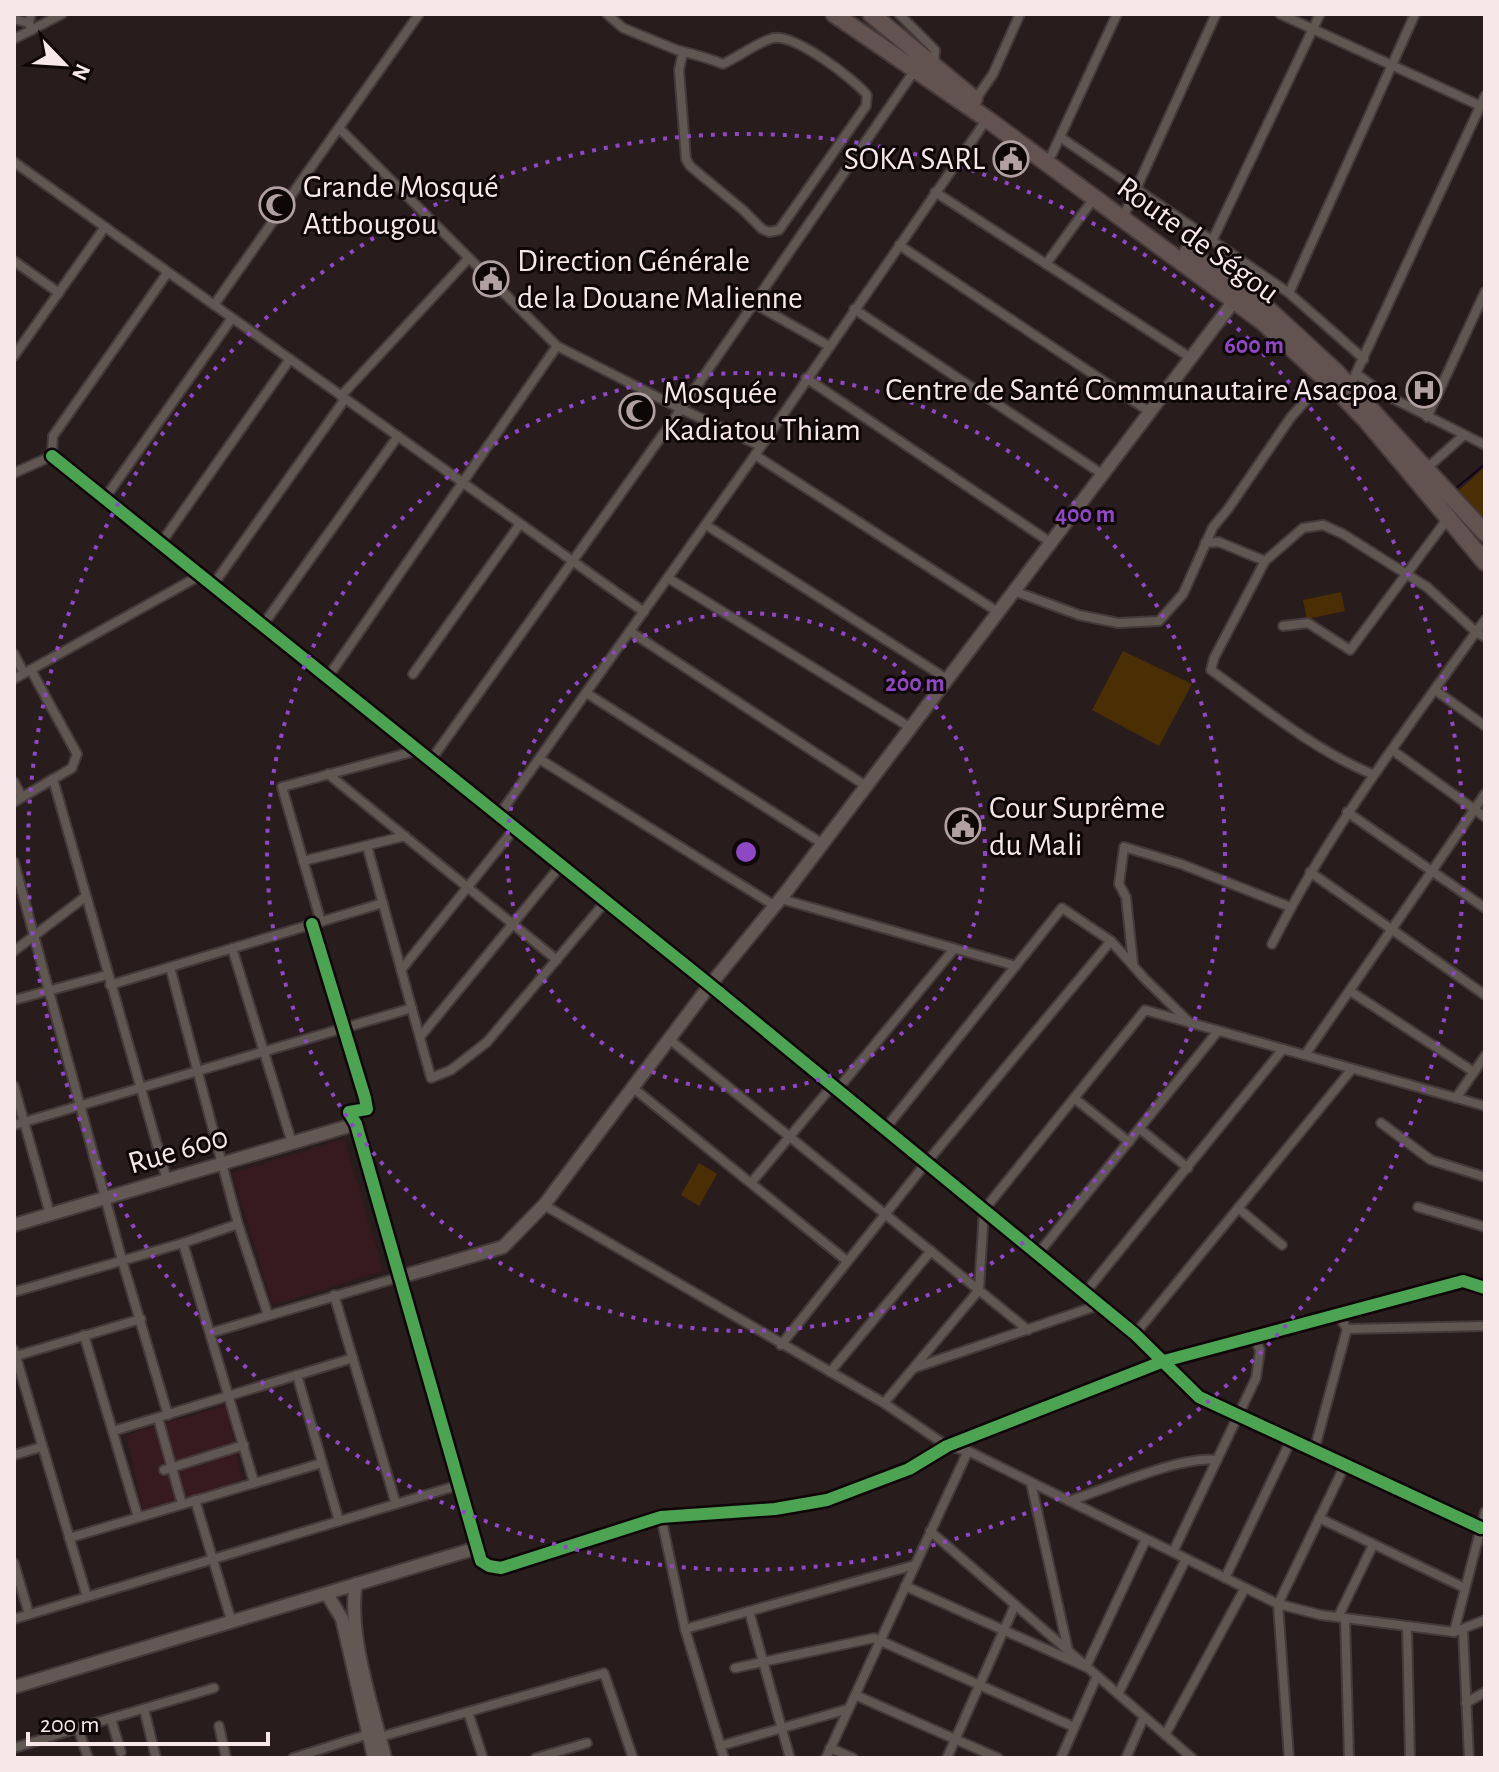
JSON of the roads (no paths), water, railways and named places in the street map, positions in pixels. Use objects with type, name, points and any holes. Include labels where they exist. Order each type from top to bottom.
[{"type":"highway","name":"Route de Ségou","points":[[834,14],[987,119],[1094,198],[1239,294],[1270,311],[1353,380],[1485,533]]},
{"type":"highway","name":"Route de Ségou","points":[[874,14],[975,100],[1239,294],[1329,382],[1485,562]]},
{"type":"street","points":[[14,19],[31,22],[62,14]]},
{"type":"street","points":[[214,305],[419,14]]},
{"type":"street","points":[[607,14],[623,28],[723,64],[773,38],[786,39],[800,45],[859,86],[867,95],[866,106],[779,230],[769,232],[762,229],[690,166],[686,159],[679,70],[683,52]]},
{"type":"street","points":[[899,14],[935,50],[934,66]]},
{"type":"street","points":[[975,100],[993,74],[1020,14]]},
{"type":"street","points":[[1052,154],[1117,14]]},
{"type":"street","points":[[1126,211],[1216,14]]},
{"type":"street","points":[[1280,14],[1483,107]]},
{"type":"street","points":[[1212,241],[1320,14]]},
{"type":"street","points":[[1289,293],[1415,14]]},
{"type":"street","points":[[14,39],[31,22]]},
{"type":"street","points":[[431,760],[681,409],[915,70]]},
{"type":"street","points":[[1485,96],[1483,107],[1353,380],[1485,445]]},
{"type":"street","points":[[499,815],[588,694],[987,119]]},
{"type":"street","points":[[339,128],[557,346],[761,446]]},
{"type":"street","points":[[1060,137],[1289,293],[1364,359]]},
{"type":"street","points":[[14,162],[644,612]]},
{"type":"street","points":[[935,192],[1191,358]]},
{"type":"street","points":[[1046,264],[1094,198]]},
{"type":"street","points":[[14,356],[105,227]]},
{"type":"street","points":[[899,245],[1150,412]]},
{"type":"street","points":[[213,585],[343,397],[469,258]]},
{"type":"street","points":[[14,261],[59,293]]},
{"type":"street","points":[[52,456],[53,436],[168,272]]},
{"type":"street","points":[[1427,417],[1485,292]]},
{"type":"street","points":[[210,1333],[503,1247],[544,1205],[710,985],[778,903],[1239,294]]},
{"type":"street","points":[[753,303],[829,346]]},
{"type":"street","points":[[854,309],[1102,474]]},
{"type":"street","points":[[105,498],[232,318]]},
{"type":"street","points":[[328,677],[557,346]]},
{"type":"street","points":[[161,543],[290,359]]},
{"type":"street","points":[[806,378],[1050,542]]},
{"type":"street","points":[[1014,591],[1079,615],[1118,623],[1159,621],[1183,594],[1213,527],[1291,417],[1310,396],[1329,382]]},
{"type":"street","points":[[1427,468],[1464,435]]},
{"type":"street","points":[[263,625],[398,436]]},
{"type":"street","points":[[755,455],[998,612]]},
{"type":"street","points":[[14,473],[52,456]]},
{"type":"street","points":[[52,456],[710,985],[1135,1334],[1199,1397],[1481,1528]]},
{"type":"street","points":[[1283,626],[1308,623],[1350,650],[1449,517]]},
{"type":"street","points":[[413,674],[520,524]]},
{"type":"street","points":[[706,525],[947,679]]},
{"type":"street","points":[[1372,774],[1297,732],[1211,670],[1214,658],[1265,561],[1303,528],[1323,525],[1343,534],[1427,587],[1481,635]]},
{"type":"street","points":[[1205,543],[1219,542],[1265,561]]},
{"type":"street","points":[[14,679],[201,575]]},
{"type":"street","points":[[668,578],[911,728]]},
{"type":"street","points":[[1272,944],[1290,907],[1347,812],[1435,690],[1481,635],[1485,620]]},
{"type":"street","points":[[631,632],[866,786]]},
{"type":"street","points":[[14,654],[28,671],[77,754],[72,768],[18,799],[14,782]]},
{"type":"street","points":[[1435,690],[1485,726]]},
{"type":"street","points":[[588,694],[823,844]]},
{"type":"street","points":[[419,750],[282,787],[367,1109],[349,1112],[356,1124],[481,1561],[489,1566],[501,1568],[661,1517],[775,1509],[827,1500],[909,1469],[947,1446],[1164,1361],[1463,1281],[1485,1288]]},
{"type":"street","points":[[1392,750],[1485,817]]},
{"type":"street","points":[[541,760],[778,903],[1016,966]]},
{"type":"street","points":[[328,774],[557,960]]},
{"type":"street","points":[[53,779],[167,1180]]},
{"type":"street","points":[[1305,1055],[1485,794]]},
{"type":"street","points":[[1347,812],[1485,908]]},
{"type":"street","points":[[401,970],[515,828]]},
{"type":"street","points":[[303,861],[405,836]]},
{"type":"street","points":[[367,846],[431,1078],[451,1070],[487,1042],[606,901]]},
{"type":"street","points":[[1133,964],[1126,897],[1119,884],[1124,847],[1181,864],[1290,907]]},
{"type":"street","points":[[14,862],[122,1260],[168,1415]]},
{"type":"street","points":[[420,1037],[561,865]]},
{"type":"street","points":[[1310,872],[1485,995]]},
{"type":"street","points":[[14,951],[85,897]]},
{"type":"street","points":[[14,1000],[170,967],[383,903]]},
{"type":"street","points":[[885,1129],[1062,908],[1111,941],[1191,1023]]},
{"type":"street","points":[[781,1345],[926,1163],[1111,941]]},
{"type":"street","points":[[232,948],[292,1143]]},
{"type":"street","points":[[751,1183],[954,949]]},
{"type":"street","points":[[170,967],[238,1224],[268,1315]]},
{"type":"street","points":[[1350,991],[1474,1072]]},
{"type":"street","points":[[14,1125],[412,1008]]},
{"type":"street","points":[[884,1403],[979,1290],[984,1210],[1145,1010],[1485,1106]]},
{"type":"street","points":[[1037,1255],[1218,1031]]},
{"type":"street","points":[[669,1039],[1028,1330]]},
{"type":"street","points":[[1084,1294],[1283,1049]]},
{"type":"street","points":[[1456,1098],[1485,1056]]},
{"type":"street","points":[[1135,1334],[1352,1069]]},
{"type":"street","points":[[14,1086],[50,1214]]},
{"type":"street","points":[[632,1087],[847,1261]]},
{"type":"street","points":[[1074,1098],[1129,1142]]},
{"type":"street","points":[[1381,1123],[1431,1160],[1485,1177]]},
{"type":"street","name":"Rue 600","points":[[14,1225],[356,1124]]},
{"type":"street","points":[[1140,1129],[1188,1168]]},
{"type":"street","points":[[544,1205],[884,1403],[947,1446],[968,1451],[1278,1604],[1341,1618],[1458,1631],[1485,1620]]},
{"type":"street","points":[[1418,1207],[1485,1227]]},
{"type":"street","points":[[1238,1208],[1282,1245]]},
{"type":"street","points":[[14,1292],[238,1224]]},
{"type":"street","points":[[183,1243],[254,1482]]},
{"type":"street","points":[[830,1372],[931,1251]]},
{"type":"street","points":[[334,1295],[396,1504]]},
{"type":"street","points":[[911,1369],[1099,1305]]},
{"type":"street","points":[[1314,1451],[1347,1329],[1338,1314]]},
{"type":"street","points":[[87,1597],[15,1353],[141,1319]]},
{"type":"street","points":[[1347,1329],[1485,1326]]},
{"type":"street","points":[[84,1335],[138,1517]]},
{"type":"street","points":[[1173,1552],[1259,1367],[1260,1350],[1254,1337]]},
{"type":"street","points":[[113,1431],[353,1358]]},
{"type":"street","points":[[297,1375],[339,1521]]},
{"type":"street","points":[[158,1418],[168,1469],[182,1504]]},
{"type":"street","points":[[1225,1578],[1291,1440]]},
{"type":"street","points":[[168,1469],[244,1445]]},
{"type":"street","points":[[14,1455],[41,1447]]},
{"type":"street","points":[[826,1758],[968,1451]]},
{"type":"street","points":[[1069,1501],[1171,1467],[1205,1458],[1217,1460]]},
{"type":"street","points":[[69,1538],[322,1463]]},
{"type":"street","points":[[1289,1758],[1278,1604],[1345,1465]]},
{"type":"street","points":[[1031,1483],[1068,1651]]},
{"type":"street","points":[[14,1619],[459,1485]]},
{"type":"street","points":[[195,1500],[232,1623]]},
{"type":"street","points":[[1469,1758],[1458,1631],[1465,1588],[1485,1512]]},
{"type":"street","points":[[661,1517],[685,1629],[724,1758]]},
{"type":"street","points":[[1319,1518],[1465,1588]]},
{"type":"street","points":[[930,1531],[1192,1758]]},
{"type":"street","points":[[1086,1667],[1146,1539]]},
{"type":"street","points":[[1349,1758],[1341,1618],[1373,1545]]},
{"type":"street","points":[[14,1687],[477,1548]]},
{"type":"street","points":[[1118,1694],[1186,1559]]},
{"type":"street","points":[[14,1563],[29,1614]]},
{"type":"street","points":[[685,1629],[915,1565]]},
{"type":"street","points":[[356,1584],[352,1606],[362,1666],[385,1758]]},
{"type":"street","points":[[905,1586],[1086,1667]]},
{"type":"street","points":[[1165,1735],[1245,1588]]},
{"type":"street","points":[[327,1594],[342,1619],[374,1758]]},
{"type":"street","points":[[947,1758],[1015,1605]]},
{"type":"street","points":[[749,1611],[790,1758]]},
{"type":"street","points":[[1407,1626],[1410,1758]]},
{"type":"street","points":[[735,1668],[874,1638],[1074,1727]]},
{"type":"street","points":[[387,1735],[604,1673],[633,1758]]},
{"type":"street","points":[[1061,1758],[1097,1676]]},
{"type":"street","points":[[14,1748],[214,1688]]},
{"type":"street","points":[[1466,1703],[1485,1692]]},
{"type":"street","points":[[855,1695],[998,1758]]},
{"type":"street","points":[[144,1709],[156,1758]]},
{"type":"street","points":[[720,1746],[848,1709]]},
{"type":"street","points":[[468,1712],[483,1758]]},
{"type":"street","points":[[1126,1758],[1144,1717]]},
{"type":"street","points":[[111,1719],[121,1752]]},
{"type":"street","points":[[219,1726],[226,1758]]},
{"type":"street","points":[[78,1728],[88,1758]]},
{"type":"street","points":[[293,1758],[369,1734]]},
{"type":"street","points":[[536,1758],[587,1743]]},
{"type":"street","points":[[830,1748],[853,1758]]},
{"type":"waterway","points":[[1455,489],[1485,464]]},
{"type":"place","name":"SOKA SARL","points":[[1011,159]]},
{"type":"place","name":"Grande Mosqué Attbougou","points":[[277,205]]},
{"type":"place","name":"Direction Générale de la Douane Malienne","points":[[491,279]]},
{"type":"place","name":"Centre de Santé Communautaire Asacpoa","points":[[1424,390]]},
{"type":"place","name":"Mosquée Kadiatou Thiam","points":[[637,411]]},
{"type":"place","name":"Cour Suprême du Mali","points":[[963,826]]}]
